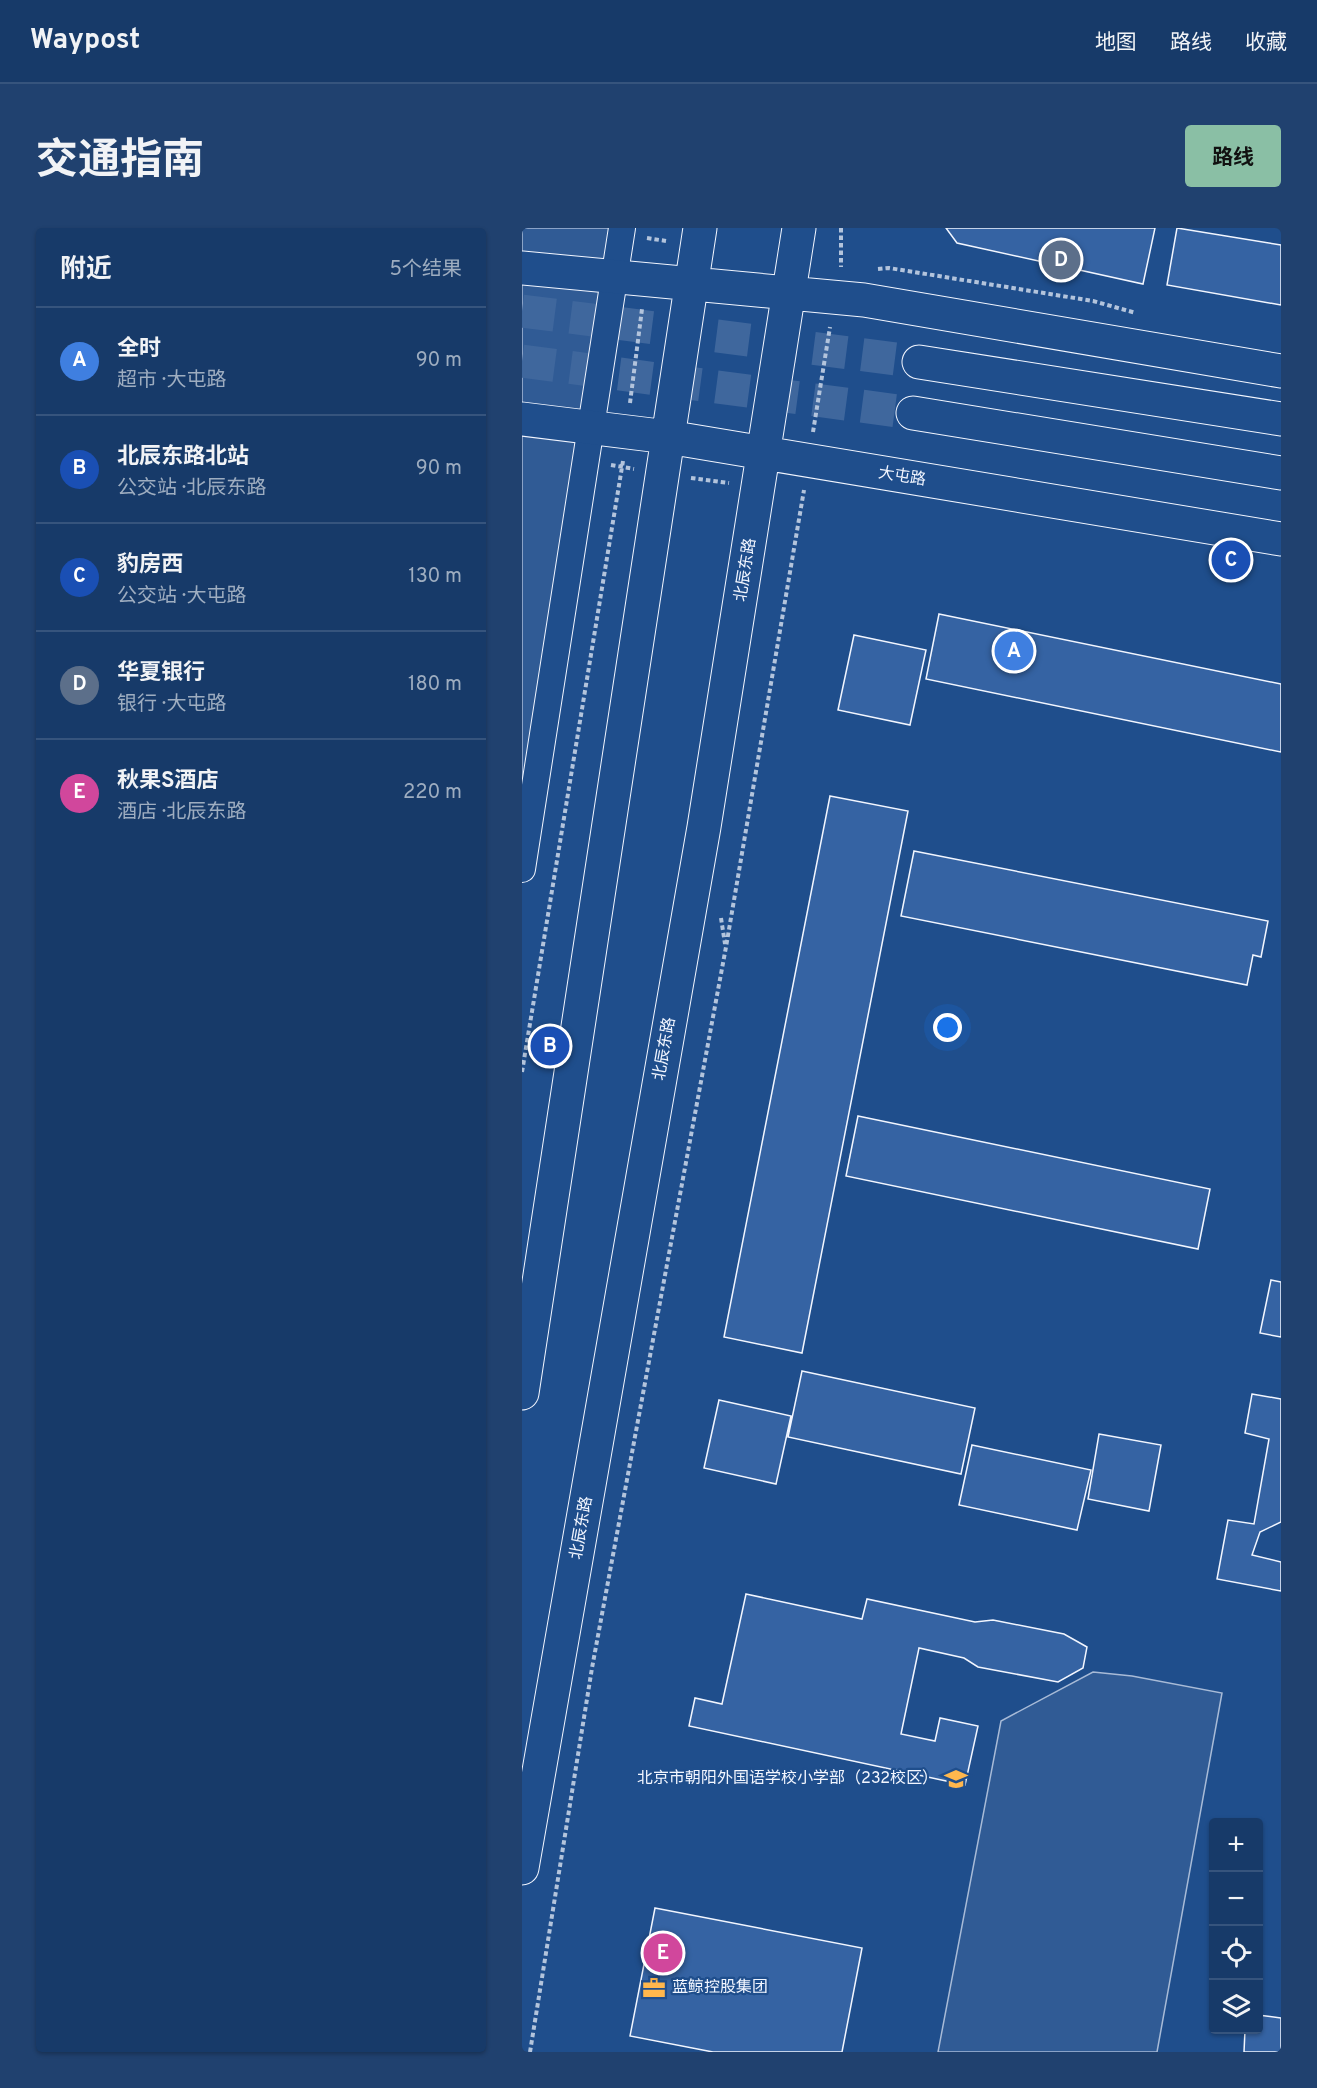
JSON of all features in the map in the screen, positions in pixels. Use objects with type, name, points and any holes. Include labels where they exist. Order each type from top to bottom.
[{"type":"main road","points":[[522,1393],[700,228]]},
{"type":"main road","name":"北辰东路","points":[[522,1868],[702,839],[765,455],[799,228]]},
{"type":"main road","points":[[522,268],[834,297],[1100,338],[1281,371]]},
{"type":"main road","points":[[920,362],[1281,419]]},
{"type":"main road","points":[[913,413],[1281,473]]},
{"type":"main road","name":"大屯路","points":[[522,419],[668,437],[765,455],[1281,539]]},
{"type":"street","points":[[522,869],[591,429],[629,279],[622,228]]},
{"type":"path","points":[[522,1072],[618,500],[626,433],[629,279],[652,228]]},
{"type":"path","points":[[530,2052],[592,1668],[726,947],[834,297],[841,273],[841,228]]},
{"type":"shaded area","points":[[522,228],[611,228],[522,801]]},
{"type":"shaded area","points":[[1093,1672],[1132,1676],[1222,1693],[1157,2052],[938,2052],[1001,1721]]},
{"type":"building","points":[[946,228],[1155,228],[1143,284],[957,243]]},
{"type":"building","points":[[1177,228],[1281,245],[1281,305],[1167,285]]},
{"type":"building","points":[[939,614],[1281,684],[1281,752],[926,679]]},
{"type":"building","points":[[854,635],[926,650],[910,725],[838,710]]},
{"type":"building","points":[[830,796],[908,811],[802,1353],[724,1337]]},
{"type":"building","points":[[914,851],[1268,921],[1261,957],[1253,955],[1247,985],[901,916]]},
{"type":"building","points":[[858,1116],[1210,1189],[1198,1249],[846,1176]]},
{"type":"building","points":[[1271,1280],[1281,1282],[1281,1337],[1260,1333]]},
{"type":"building","points":[[802,1371],[975,1408],[961,1474],[788,1437]]},
{"type":"building","points":[[1252,1394],[1281,1399],[1281,1522],[1260,1532],[1252,1555],[1281,1562],[1281,1591],[1217,1579],[1228,1520],[1254,1524],[1269,1439],[1245,1433]]},
{"type":"building","points":[[719,1400],[791,1416],[776,1484],[704,1468]]},
{"type":"building","points":[[1099,1434],[1161,1445],[1149,1511],[1088,1499]]},
{"type":"building","points":[[972,1445],[1091,1470],[1077,1530],[959,1505]]},
{"type":"building","points":[[746,1594],[862,1619],[867,1599],[975,1622],[993,1620],[1064,1634],[1087,1647],[1083,1668],[1058,1682],[978,1667],[964,1658],[919,1648],[901,1734],[935,1741],[940,1718],[978,1726],[965,1785],[689,1726],[695,1698],[722,1704]]},
{"type":"building","points":[[655,1908],[862,1948],[842,2052],[713,2052],[630,2036]]},
{"type":"building","points":[[1263,2016],[1281,2018],[1281,2052],[1244,2052],[1245,2034],[1263,2034]]},
{"type":"tunnel","points":[[522,311],[919,362]]},
{"type":"tunnel","points":[[522,361],[913,413]]},
{"type":"place","name":"华夏银行","points":[[1061,260]]},
{"type":"place","name":"豹房西","points":[[1231,560]]},
{"type":"place","name":"全时","points":[[1014,651]]},
{"type":"place","name":"北辰东路北站","points":[[550,1046]]},
{"type":"place","name":"北京市朝阳外国语学校小学部（232校区）","points":[[956,1779]]},
{"type":"place","name":"秋果S酒店","points":[[663,1953]]},
{"type":"place","name":"蓝鲸控股集团","points":[[654,1988]]}]
